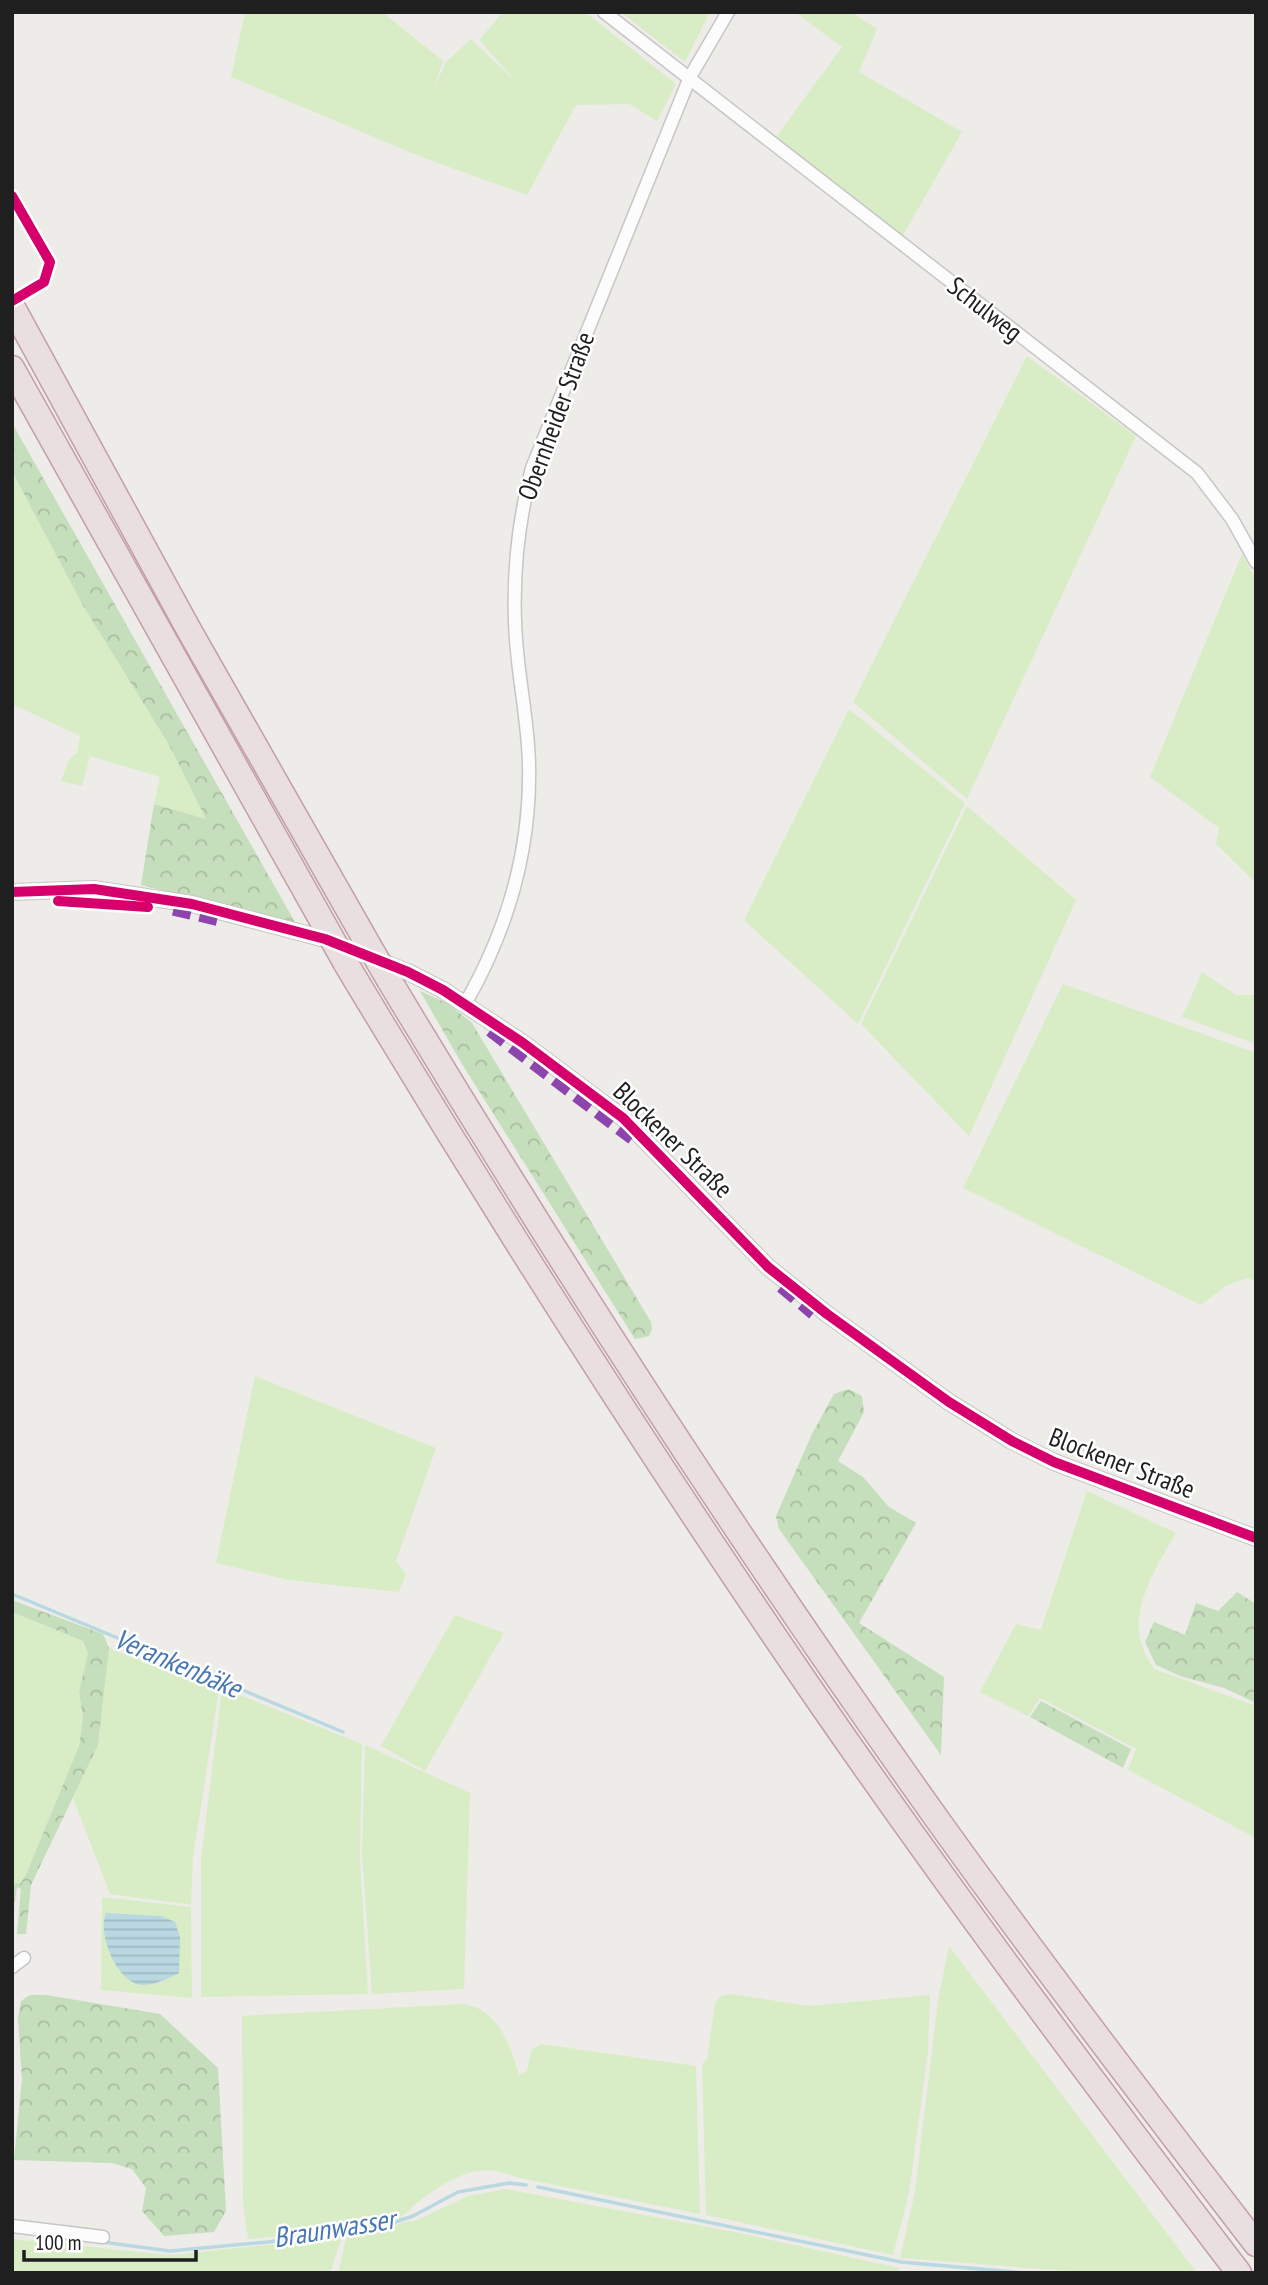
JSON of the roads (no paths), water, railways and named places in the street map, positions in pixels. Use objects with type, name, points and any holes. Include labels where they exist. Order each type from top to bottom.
[{"type":"highway","points":[[12,306],[195,641],[369,946],[506,1173],[636,1376],[936,1817],[1077,2011],[1256,2244]]},
{"type":"highway","points":[[12,368],[345,962],[438,1117],[619,1404],[815,1696],[911,1832],[1240,2273]]},
{"type":"street","name":"Schulweg","points":[[604,12],[1197,473],[1233,519],[1256,562]]},
{"type":"street","name":"Obernheider Straße","points":[[466,1004],[490,956],[509,905],[525,839],[528,743],[514,622],[514,569],[526,494],[554,410],[690,77],[728,12]]},
{"type":"street","name":"Blockener Straße","points":[[12,892],[118,890],[215,909],[325,940],[408,972],[466,1004],[623,1118],[768,1267],[796,1291],[972,1418],[1054,1462],[1256,1538]]},
{"type":"street","points":[[12,1967],[24,1958]]},
{"type":"street","points":[[12,2226],[103,2237]]},
{"type":"water","points":[[106,1913],[161,1916],[175,1922],[180,1937],[179,1973],[157,1983],[142,1985],[125,1976],[117,1967],[107,1944],[104,1933]]},
{"type":"waterway","name":"Verankenbäke","points":[[12,1594],[343,1732]]},
{"type":"waterway","name":"Braunwasser","points":[[102,2242],[170,2251],[268,2242],[392,2223],[413,2216],[458,2192],[509,2183],[526,2185]]},
{"type":"waterway","name":"Braunwasser","points":[[538,2187],[901,2262],[1025,2273]]}]
